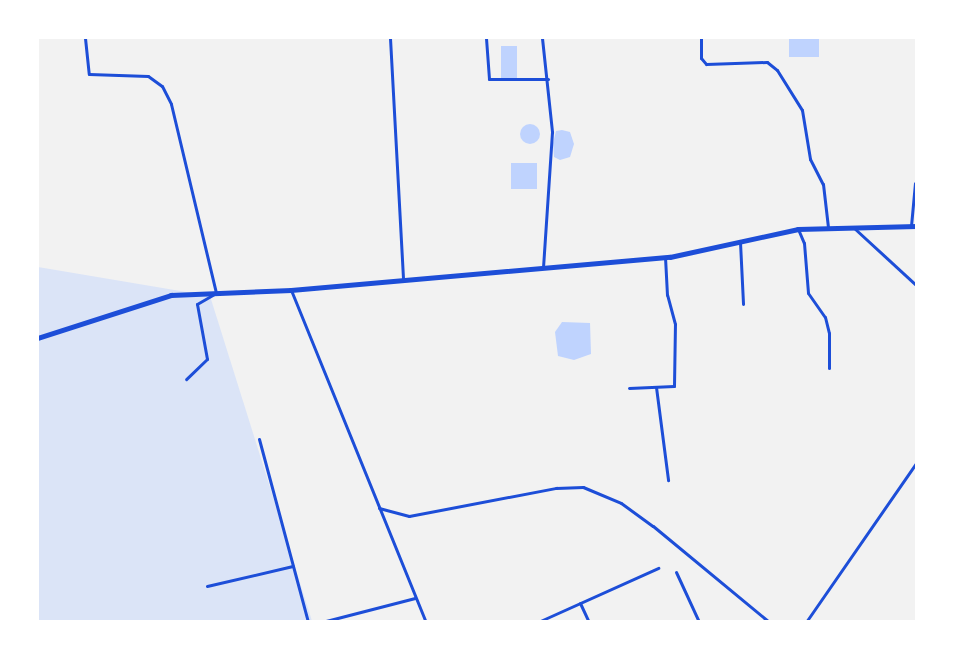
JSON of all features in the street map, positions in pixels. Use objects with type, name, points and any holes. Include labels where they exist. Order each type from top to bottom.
[{"type":"main road","points":[[38,338],[165,297],[291,290],[665,257],[798,229],[914,226]]},
{"type":"street","points":[[85,38],[89,74],[148,76],[162,86],[171,104],[216,293],[197,304],[207,359],[186,379]]},
{"type":"street","points":[[390,38],[403,279]]},
{"type":"street","points":[[486,38],[489,79],[548,79]]},
{"type":"street","points":[[542,38],[552,132],[543,267]]},
{"type":"street","points":[[701,38],[701,58],[706,64],[766,62],[777,70],[802,110],[810,159],[823,184],[828,227]]},
{"type":"street","points":[[914,226],[915,183]]},
{"type":"street","points":[[853,227],[916,285]]},
{"type":"street","points":[[798,229],[804,243],[808,293],[825,317],[829,333],[829,368]]},
{"type":"street","points":[[740,242],[743,304]]},
{"type":"street","points":[[629,388],[674,386],[675,324],[667,295],[665,257]]},
{"type":"street","points":[[291,290],[426,621]]},
{"type":"street","points":[[656,387],[668,480]]},
{"type":"street","points":[[259,439],[308,621]]},
{"type":"street","points":[[806,621],[916,463]]},
{"type":"street","points":[[379,508],[409,516],[556,488],[584,487],[621,503],[653,526],[769,621]]},
{"type":"street","points":[[207,586],[293,566]]},
{"type":"street","points":[[538,621],[657,568]]},
{"type":"street","points":[[676,572],[699,621]]},
{"type":"street","points":[[322,621],[415,598]]},
{"type":"street","points":[[580,603],[589,621]]},
{"type":"shaded area","points":[[38,267],[210,296],[312,621],[38,621]]},
{"type":"water","points":[[789,38],[819,38],[819,57],[789,57]]},
{"type":"water","points":[[501,46],[517,46],[517,78],[501,78]]},
{"type":"water","points":[[530,124],[537,127],[540,134],[537,141],[530,144],[523,141],[520,134],[523,127]]},
{"type":"water","points":[[556,131],[570,132],[574,144],[570,157],[560,160],[554,157],[553,143]]},
{"type":"water","points":[[511,163],[537,163],[537,189],[511,189]]},
{"type":"water","points":[[562,322],[590,323],[591,354],[574,360],[558,356],[555,332]]}]
